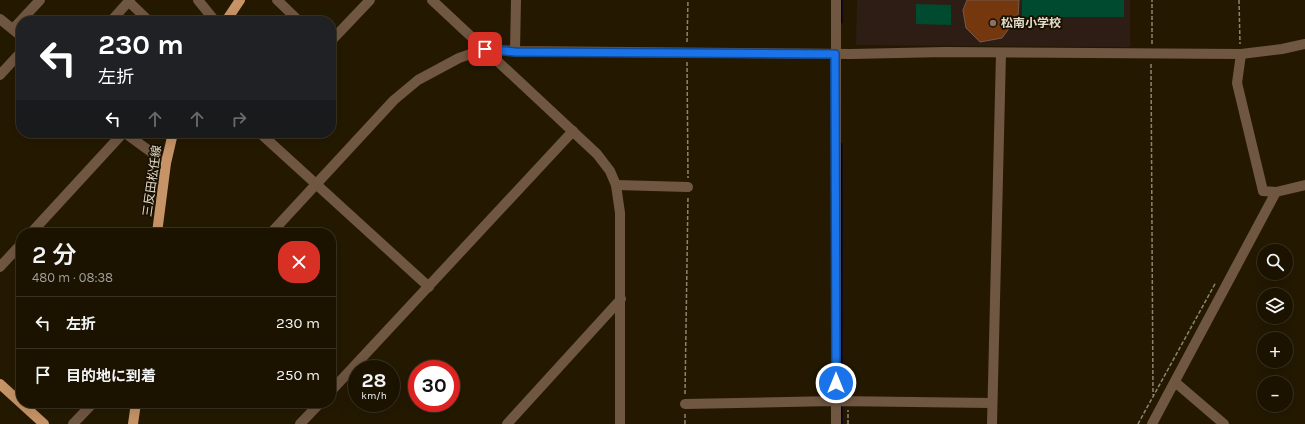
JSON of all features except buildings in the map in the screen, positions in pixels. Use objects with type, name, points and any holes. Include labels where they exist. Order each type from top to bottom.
[{"type":"main road","points":[[229,16],[240,0]]},
{"type":"main road","name":"三反田松任線","points":[[158,228],[166,163],[172,138]]},
{"type":"main road","points":[[0,384],[16,399]]},
{"type":"main road","points":[[26,408],[44,424]]},
{"type":"main road","points":[[133,424],[135,408]]},
{"type":"street","points":[[25,16],[40,0]]},
{"type":"street","points":[[198,0],[212,16]]},
{"type":"street","points":[[277,0],[294,16]]},
{"type":"street","points":[[336,36],[370,0]]},
{"type":"street","points":[[432,0],[597,154],[610,171],[616,185],[620,220],[620,424]]},
{"type":"street","points":[[515,52],[516,0]]},
{"type":"street","points":[[836,0],[835,54],[841,401],[836,424]]},
{"type":"street","points":[[116,16],[130,1],[144,16]]},
{"type":"street","points":[[0,18],[16,32]]},
{"type":"street","points":[[13,29],[16,26]]},
{"type":"street","points":[[276,228],[394,100],[418,80],[459,58],[485,49],[515,52],[851,54],[1042,52],[1241,54],[1282,49],[1305,44]]},
{"type":"street","points":[[992,424],[991,403],[1001,53]]},
{"type":"street","points":[[1241,54],[1237,82],[1263,191],[1276,192],[1305,185]]},
{"type":"street","points":[[0,75],[16,57]]},
{"type":"street","points":[[336,387],[573,131]]},
{"type":"street","points":[[36,228],[119,138]]},
{"type":"street","points":[[131,138],[166,163]]},
{"type":"street","points":[[265,138],[429,287]]},
{"type":"street","points":[[616,185],[688,187]]},
{"type":"street","points":[[1152,424],[1276,192]]},
{"type":"street","points":[[0,267],[16,249]]},
{"type":"street","points":[[507,424],[621,299]]},
{"type":"street","points":[[1175,382],[1224,424]]},
{"type":"street","points":[[685,404],[841,401],[991,403]]},
{"type":"street","points":[[73,424],[88,408]]},
{"type":"street","points":[[300,424],[315,408]]},
{"type":"path","points":[[685,424],[688,187],[688,0]]},
{"type":"path","points":[[1152,0],[1153,395]]},
{"type":"path","points":[[1240,0],[1241,54]]},
{"type":"path","points":[[1138,424],[1219,276]]},
{"type":"path","points":[[841,401],[848,424]]},
{"type":"shaded area","name":"松南小学校","points":[[857,0],[1130,0],[1130,47],[856,45]]},
{"type":"green space","points":[[1022,0],[1124,0],[1124,17],[1022,17]]},
{"type":"green space","points":[[916,4],[951,5],[951,25],[916,24]]},
{"type":"waterway","points":[[841,0],[841,22]]},
{"type":"waterway","points":[[841,144],[841,424]]},
{"type":"place","name":"松南小学校","points":[[993,23]]},
{"type":"route","points":[[485,49],[515,52],[835,54],[836,383]]}]
